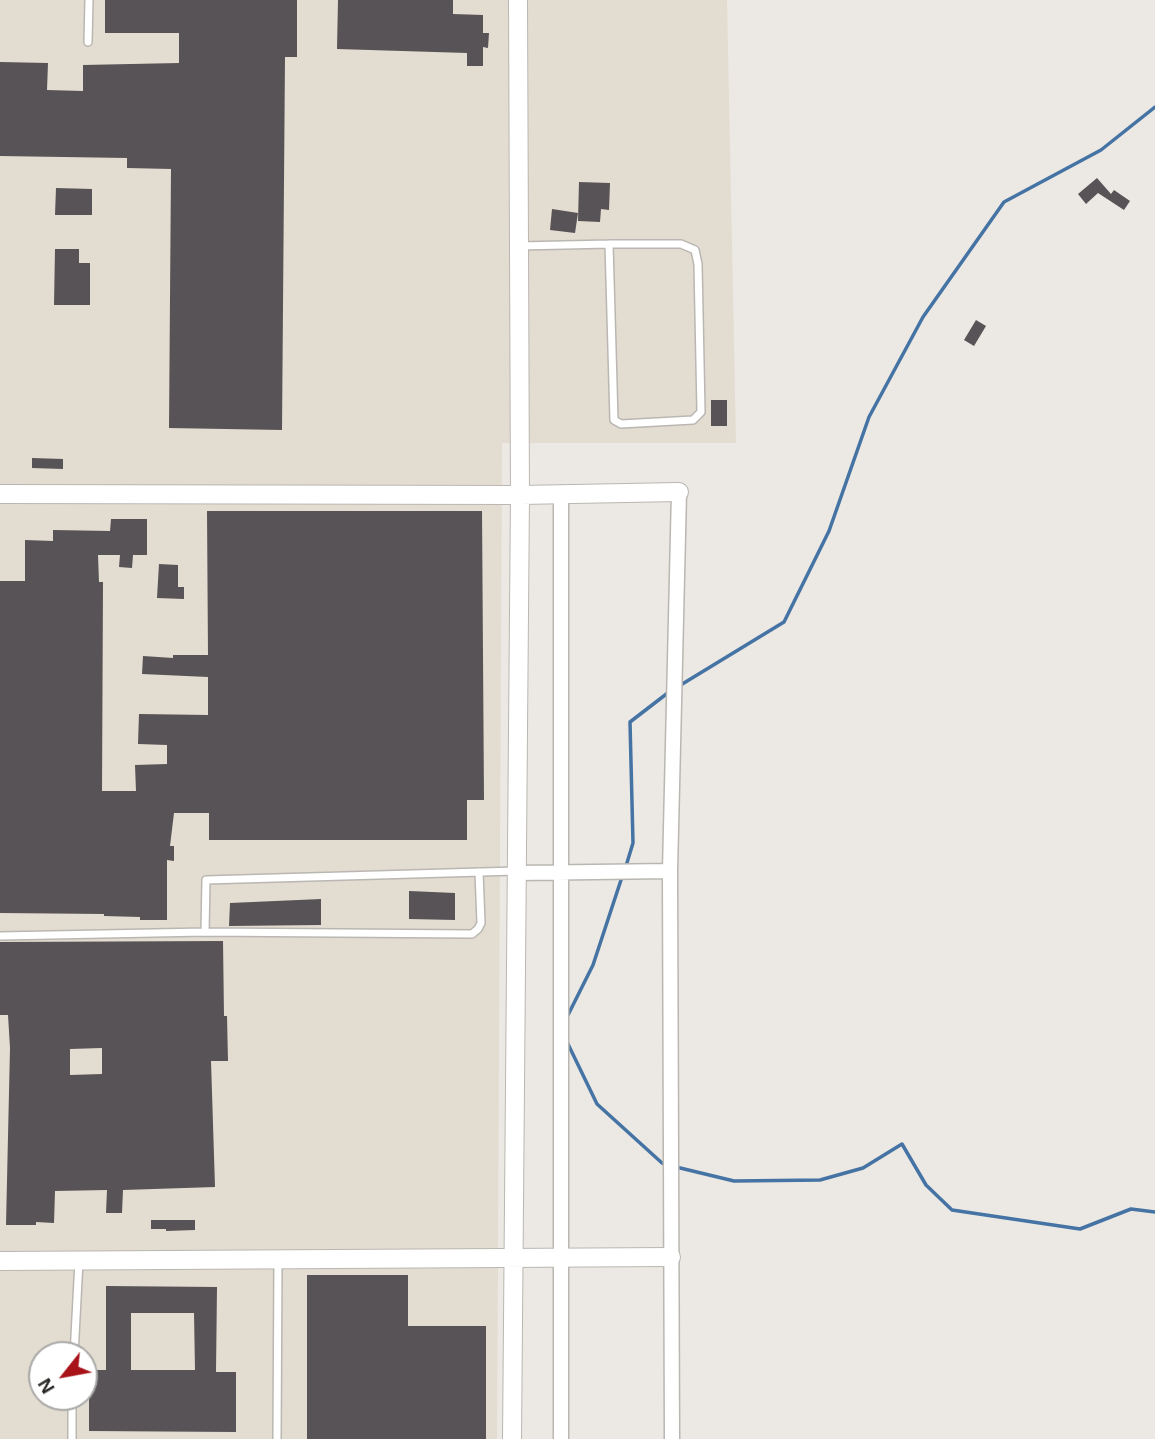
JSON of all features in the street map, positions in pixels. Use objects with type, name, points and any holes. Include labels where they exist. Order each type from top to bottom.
[{"type":"street","points":[[512,1439],[520,495],[518,0]]},
{"type":"street","points":[[0,494],[520,495],[679,492],[670,871],[672,1439]]},
{"type":"street","points":[[561,494],[561,1439]]},
{"type":"street","points":[[517,872],[561,874],[670,871]]},
{"type":"street","points":[[0,1261],[671,1257]]},
{"type":"lane","points":[[88,43],[89,0]]},
{"type":"lane","points":[[519,246],[610,244],[681,244],[695,250],[698,264],[701,412],[693,420],[621,424],[614,420],[610,244]]},
{"type":"lane","points":[[0,936],[205,932],[472,934],[481,923],[479,872]]},
{"type":"lane","points":[[205,932],[206,880],[517,872]]},
{"type":"lane","points":[[277,1439],[278,1259]]},
{"type":"lane","points":[[76,1341],[79,1261]]},
{"type":"lane","points":[[72,1411],[72,1439]]},
{"type":"shaded area","points":[[0,0],[727,0],[736,443],[502,443],[497,1439],[0,1439]]},
{"type":"building","points":[[105,0],[297,0],[297,57],[285,57],[282,430],[169,428],[171,169],[127,168],[127,158],[0,156],[0,62],[48,63],[47,90],[83,91],[83,65],[179,63],[179,33],[105,33]]},
{"type":"building","points":[[338,0],[453,0],[453,14],[483,15],[483,33],[489,33],[488,48],[483,47],[483,66],[467,66],[467,53],[337,49]]},
{"type":"building","points":[[1097,178],[1111,194],[1114,190],[1130,201],[1124,210],[1098,193],[1086,204],[1078,194]]},
{"type":"building","points":[[579,182],[610,183],[609,210],[601,209],[600,222],[578,221]]},
{"type":"building","points":[[56,188],[92,189],[92,215],[55,215]]},
{"type":"building","points":[[552,209],[578,213],[575,233],[550,230]]},
{"type":"building","points":[[55,249],[79,249],[79,263],[90,263],[90,305],[54,305]]},
{"type":"building","points":[[976,320],[986,326],[974,346],[964,340]]},
{"type":"building","points":[[711,400],[727,400],[727,426],[711,426]]},
{"type":"building","points":[[32,458],[63,459],[63,469],[32,468]]},
{"type":"building","points":[[207,511],[482,511],[484,800],[467,800],[467,840],[209,840],[209,813],[174,813],[170,846],[174,846],[174,861],[167,860],[167,920],[140,920],[140,917],[104,914],[0,913],[0,581],[25,581],[25,540],[53,541],[53,530],[110,531],[111,519],[147,519],[147,555],[133,555],[132,568],[119,567],[120,555],[98,555],[99,582],[103,582],[102,791],[136,791],[135,765],[167,764],[167,745],[138,744],[139,714],[208,715],[208,677],[142,674],[143,656],[173,658],[173,655],[208,655]]},
{"type":"building","points":[[159,564],[178,565],[178,587],[184,587],[184,599],[157,598]]},
{"type":"building","points":[[409,891],[455,893],[455,920],[409,919]]},
{"type":"building","points":[[321,899],[321,925],[229,926],[230,903]]},
{"type":"building","points":[[223,941],[224,1016],[227,1016],[228,1061],[211,1061],[215,1187],[123,1190],[122,1213],[106,1213],[107,1190],[55,1191],[54,1223],[6,1225],[10,1048],[8,1015],[0,1015],[0,942]],"holes":[[[102,1048],[102,1074],[70,1075],[70,1049]]]},
{"type":"building","points":[[151,1220],[195,1220],[195,1230],[151,1229]]},
{"type":"building","points":[[307,1275],[408,1275],[408,1326],[486,1326],[486,1439],[307,1439]]},
{"type":"building","points":[[106,1286],[217,1287],[216,1372],[236,1372],[236,1432],[89,1431],[89,1411],[98,1411],[98,1370],[106,1370]],"holes":[[[131,1313],[194,1313],[195,1370],[131,1370]]]},
{"type":"waterway","points":[[679,686],[784,622],[829,531],[869,417],[923,317],[1004,202],[1101,150],[1155,107]]},
{"type":"waterway","points":[[626,866],[633,843],[630,722],[669,692]]},
{"type":"waterway","points":[[566,1019],[593,965],[622,877]]},
{"type":"waterway","points":[[567,1042],[597,1104],[662,1163],[669,1165]]},
{"type":"waterway","points":[[676,1167],[734,1181],[820,1180],[863,1168],[902,1144],[926,1185],[952,1210],[1080,1229],[1131,1209],[1155,1212]]}]
